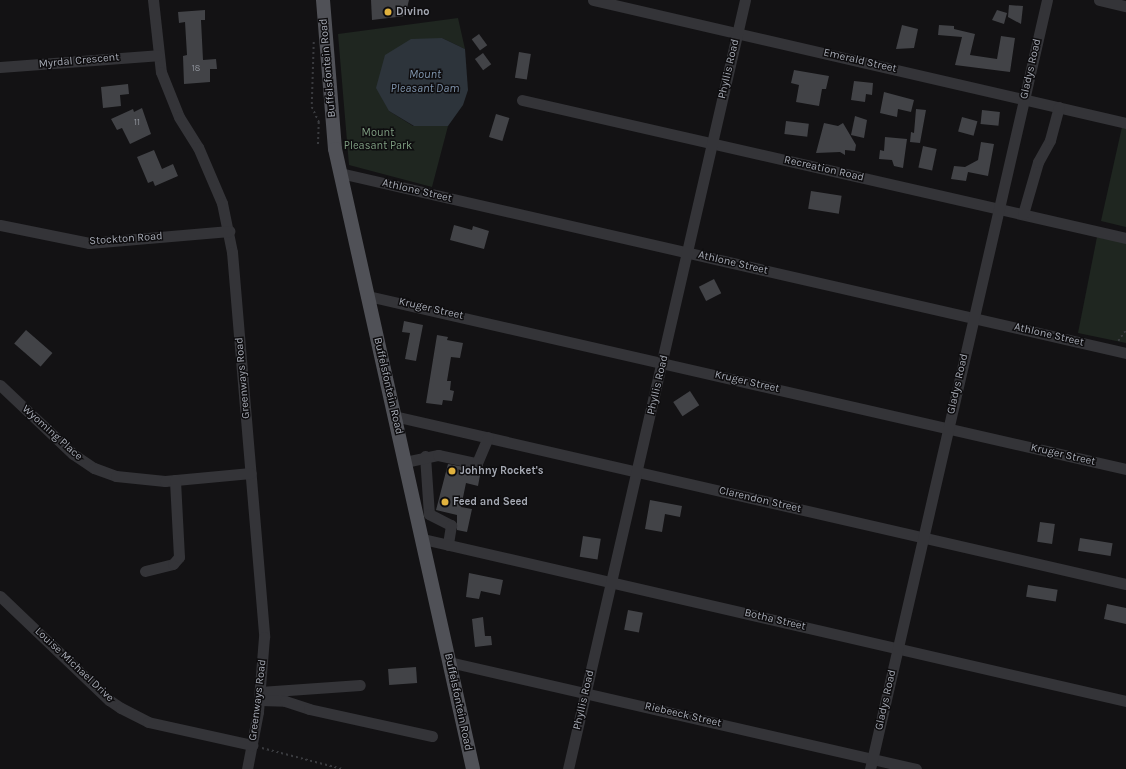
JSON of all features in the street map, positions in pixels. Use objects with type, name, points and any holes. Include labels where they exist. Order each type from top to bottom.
[{"type":"main road","name":"Buffelsfontein Road","points":[[323,0],[335,149],[473,769]]},
{"type":"street","name":"Greenways Road","points":[[153,0],[158,55],[166,85],[179,117],[198,147],[222,203],[229,231],[264,637],[260,696],[247,769]]},
{"type":"street","name":"Emerald Street","points":[[593,0],[1024,98],[1126,123]]},
{"type":"street","name":"Phyllis Road","points":[[568,769],[689,253],[745,0]]},
{"type":"street","name":"Gladys Road","points":[[871,764],[1047,0]]},
{"type":"street","points":[[1099,0],[1126,6]]},
{"type":"street","name":"Myrdal Crescent","points":[[0,67],[158,55]]},
{"type":"street","name":"Recreation Road","points":[[522,100],[1126,238]]},
{"type":"street","points":[[1023,214],[1038,162],[1050,140],[1059,107]]},
{"type":"street","name":"Athlone Street","points":[[340,173],[1126,353]]},
{"type":"street","name":"Stockton Road","points":[[0,225],[89,243],[229,231]]},
{"type":"street","name":"Kruger Street","points":[[368,296],[1126,469]]},
{"type":"street","name":"Wyoming Place","points":[[0,386],[73,454],[94,468],[116,476],[138,480],[175,480],[251,473]]},
{"type":"street","name":"Clarendon Street","points":[[394,416],[1126,584]]},
{"type":"street","points":[[405,462],[425,456],[438,455],[477,463],[488,437]]},
{"type":"street","points":[[425,456],[429,514],[451,525],[448,545]]},
{"type":"street","points":[[145,571],[174,564],[179,557],[175,480]]},
{"type":"street","name":"Botha Street","points":[[423,540],[612,582],[1126,701]]},
{"type":"street","name":"Louise Michael Drive","points":[[0,596],[109,700],[121,708],[148,722],[252,745]]},
{"type":"street","name":"Riebeeck Street","points":[[449,662],[586,692],[871,764],[916,769]]},
{"type":"street","points":[[260,696],[360,685]]},
{"type":"street","points":[[260,696],[285,701],[308,709],[432,736]]},
{"type":"path","points":[[314,38],[312,107],[320,122],[318,146]]},
{"type":"path","points":[[252,745],[342,769]]},
{"type":"green space","name":"Mount Pleasant Park","points":[[458,18],[465,49],[442,38],[389,111],[413,126],[448,126],[432,187],[349,165],[338,34]]},
{"type":"green space","points":[[1122,127],[1126,128],[1126,227],[1101,221]]},
{"type":"green space","points":[[1097,237],[1126,243],[1126,343],[1078,333]]},
{"type":"water","name":"Mount Pleasant Dam","points":[[442,38],[465,49],[468,90],[463,105],[448,126],[414,126],[389,111],[376,88],[385,55],[411,39]]},
{"type":"building","name":"Divino","points":[[371,0],[409,0],[405,16],[372,20]]},
{"type":"building","points":[[1009,5],[1023,6],[1021,24],[1008,17]]},
{"type":"building","points":[[205,10],[205,20],[201,20],[203,60],[216,59],[217,69],[210,69],[210,82],[184,84],[183,56],[187,55],[185,22],[179,23],[178,12]]},
{"type":"building","points":[[997,10],[1007,13],[1004,24],[992,20]]},
{"type":"building","points":[[902,25],[918,29],[914,48],[896,49]]},
{"type":"building","points":[[939,25],[954,26],[954,29],[975,34],[970,55],[997,59],[1001,36],[1015,38],[1010,72],[955,65],[962,37],[938,35]]},
{"type":"building","points":[[479,34],[487,45],[480,51],[472,39]]},
{"type":"building","points":[[519,52],[531,54],[527,80],[515,78]]},
{"type":"building","points":[[483,53],[491,64],[483,70],[475,59]]},
{"type":"building","points":[[794,70],[829,76],[826,89],[822,89],[819,106],[796,102],[799,85],[791,83]]},
{"type":"building","points":[[854,81],[873,83],[872,95],[866,94],[865,102],[851,100]]},
{"type":"building","points":[[128,84],[129,94],[120,95],[121,106],[103,108],[101,87]]},
{"type":"building","points":[[884,92],[914,100],[911,112],[898,109],[897,117],[880,113]]},
{"type":"building","points":[[142,108],[151,134],[130,144],[122,128],[117,130],[111,119],[133,109],[134,112]]},
{"type":"building","points":[[916,109],[926,110],[920,143],[910,142],[911,132],[914,133]]},
{"type":"building","points":[[982,110],[1000,112],[998,126],[981,124]]},
{"type":"building","points":[[496,114],[509,118],[502,141],[489,137]]},
{"type":"building","points":[[855,116],[867,120],[864,138],[851,135]]},
{"type":"building","points":[[962,117],[977,121],[974,136],[958,131]]},
{"type":"building","points":[[786,121],[809,124],[807,137],[784,134]]},
{"type":"building","points":[[824,123],[838,126],[843,123],[856,145],[855,151],[845,150],[845,155],[840,152],[816,153]]},
{"type":"building","points":[[885,137],[907,139],[903,168],[894,166],[892,160],[879,159],[880,150],[884,151]]},
{"type":"building","points":[[981,142],[994,144],[988,176],[968,172],[966,181],[951,179],[954,166],[965,167],[978,160]]},
{"type":"building","points":[[923,146],[937,149],[932,170],[918,168]]},
{"type":"building","points":[[154,150],[162,169],[173,164],[178,176],[155,186],[153,181],[148,183],[137,157]]},
{"type":"building","points":[[811,191],[842,196],[839,214],[808,209]]},
{"type":"building","points":[[454,225],[472,230],[473,226],[489,231],[484,249],[450,240]]},
{"type":"building","points":[[714,279],[721,293],[706,301],[699,287]]},
{"type":"building","points":[[404,321],[423,325],[416,361],[405,359],[410,333],[402,332]]},
{"type":"building","points":[[26,330],[52,353],[41,367],[14,344]]},
{"type":"building","points":[[437,335],[448,337],[447,340],[463,343],[460,358],[451,357],[447,381],[451,381],[450,390],[454,391],[452,401],[443,400],[442,405],[426,403]]},
{"type":"building","points":[[690,391],[699,405],[682,416],[673,402]]},
{"type":"building","points":[[448,464],[481,470],[478,486],[466,483],[461,507],[472,509],[467,532],[457,530],[457,515],[436,510]]},
{"type":"building","points":[[650,500],[682,506],[680,517],[665,514],[662,532],[645,529]]},
{"type":"building","points":[[1040,522],[1055,524],[1052,544],[1037,542]]},
{"type":"building","points":[[583,536],[601,539],[597,560],[580,557]]},
{"type":"building","points":[[1080,538],[1113,543],[1111,556],[1078,551]]},
{"type":"building","points":[[469,573],[503,580],[500,595],[481,591],[479,599],[466,597]]},
{"type":"building","points":[[1028,585],[1058,590],[1056,602],[1026,597]]},
{"type":"building","points":[[1107,604],[1126,608],[1126,624],[1104,619]]},
{"type":"building","points":[[628,610],[643,613],[639,632],[624,630]]},
{"type":"building","points":[[483,617],[485,636],[491,636],[492,645],[475,647],[472,619]]},
{"type":"building","points":[[416,667],[417,683],[389,685],[388,669]]},
{"type":"place","name":"Divino","points":[[388,12]]},
{"type":"place","name":"Johhny Rocket's","points":[[452,471]]},
{"type":"place","name":"Feed and Seed","points":[[445,502]]}]
